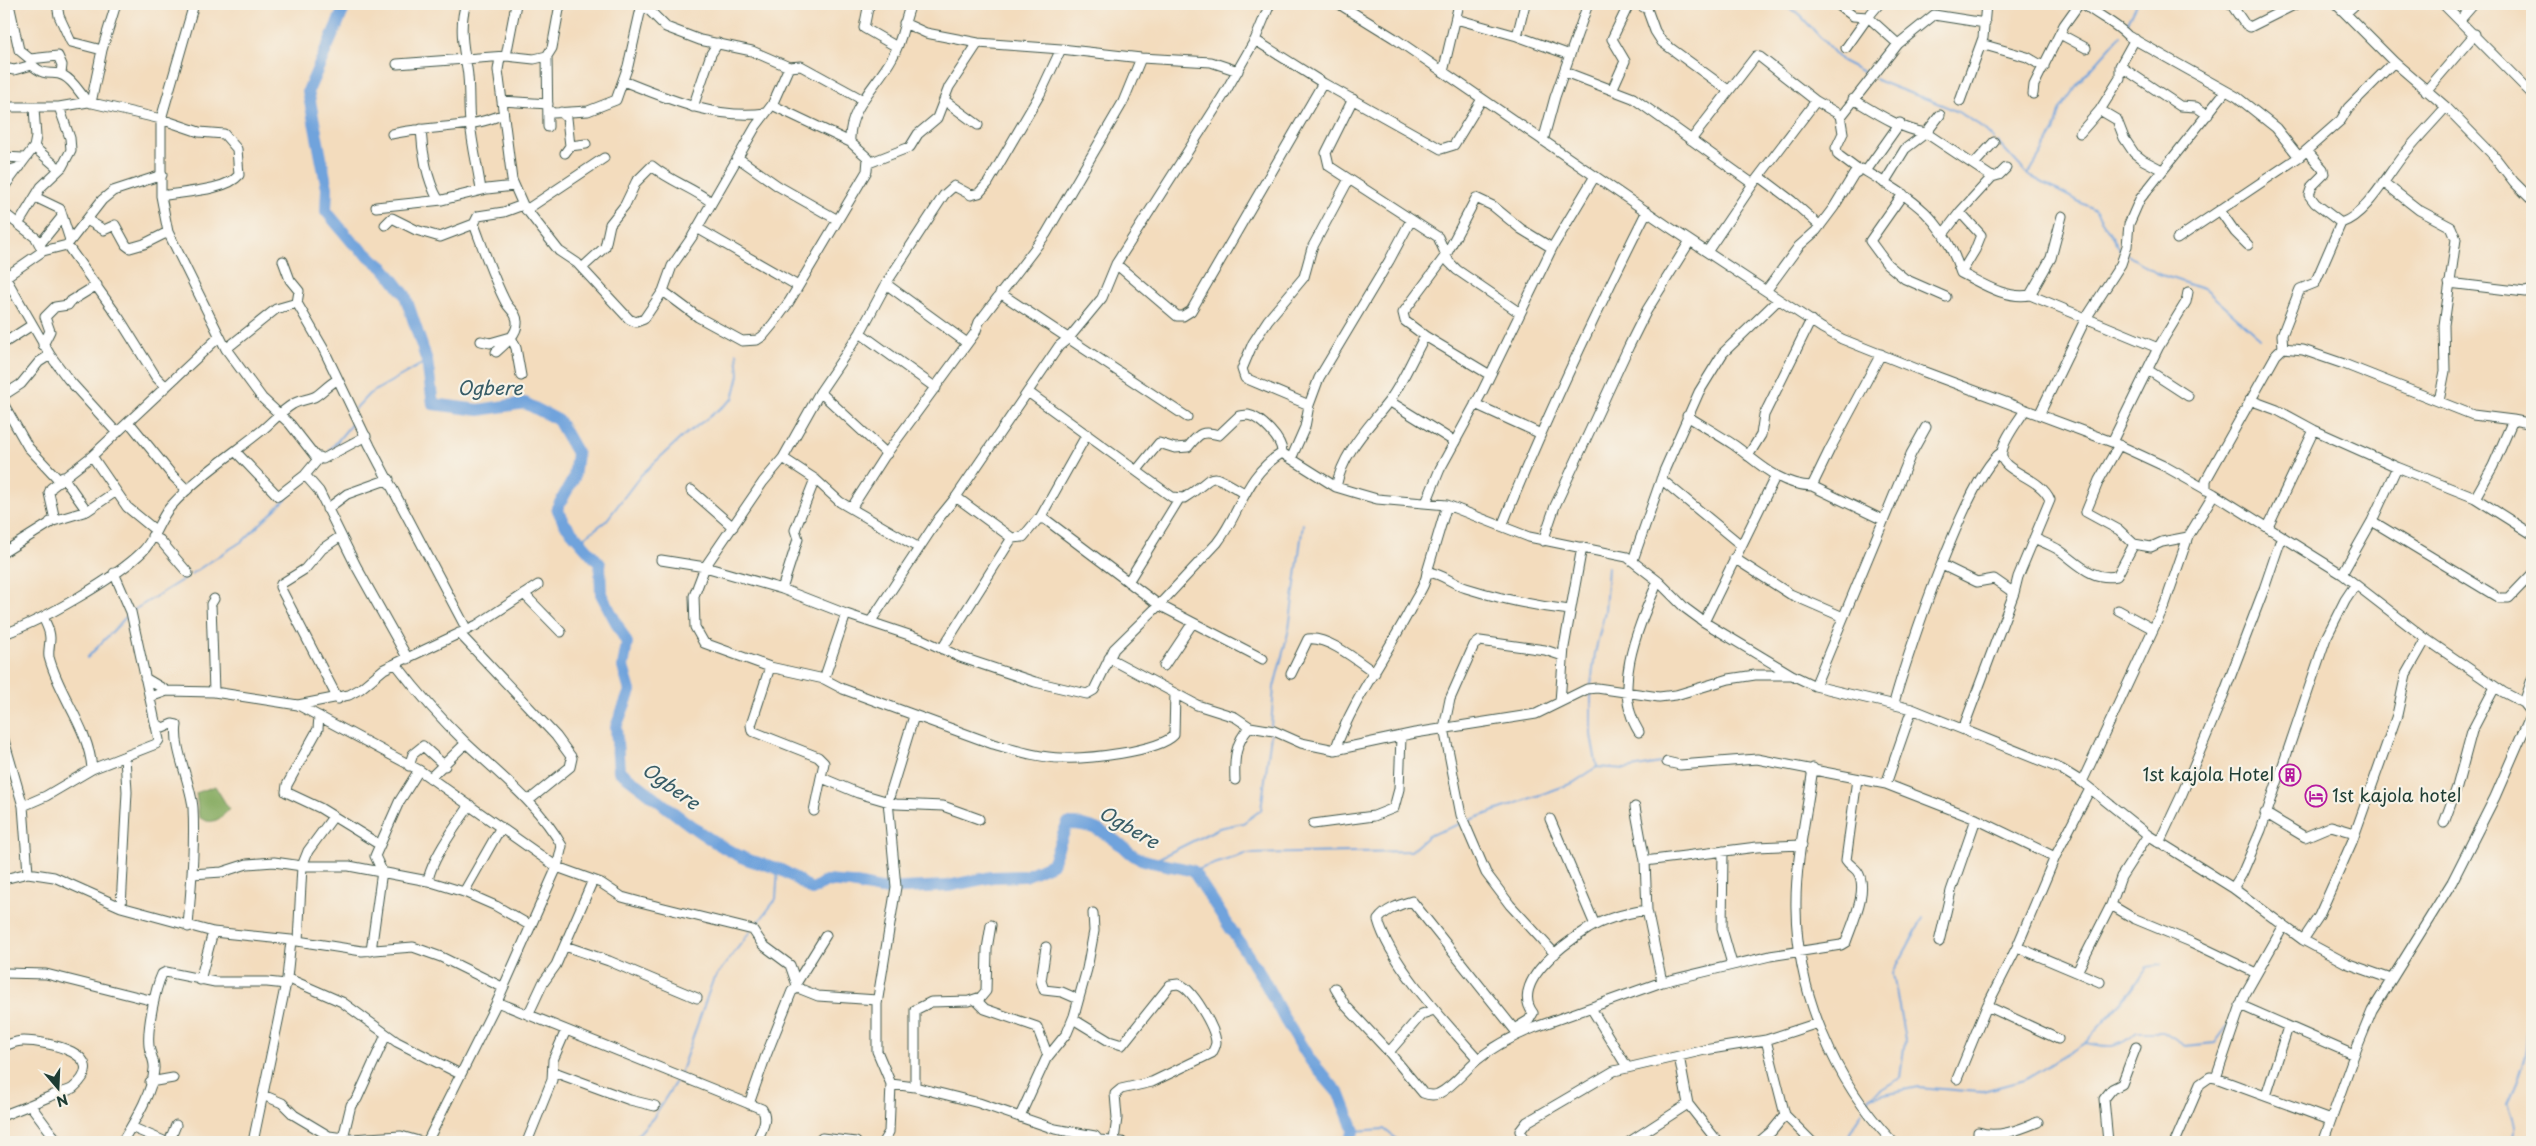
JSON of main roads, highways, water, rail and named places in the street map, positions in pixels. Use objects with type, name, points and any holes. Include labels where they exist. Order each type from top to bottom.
[{"type":"waterway","name":"Ogbere","points":[[346,4],[308,91],[327,188],[326,211],[352,242],[385,269],[405,295],[427,361],[433,404],[479,410],[525,403],[558,420],[577,453],[574,478],[557,508],[564,523],[600,564],[601,594],[627,643],[623,667],[630,691],[616,727],[619,771],[696,830],[712,840],[746,859],[786,872],[812,890],[826,881],[851,883],[880,889],[948,886],[992,877],[1025,876],[1052,864],[1067,824],[1083,825],[1097,829],[1138,858],[1193,871],[1262,977],[1285,1020],[1311,1061],[1340,1095],[1354,1131],[1348,1142]]},
{"type":"waterway","points":[[1779,4],[1798,13],[1842,61],[1869,75]]},
{"type":"waterway","points":[[2125,28],[2137,4]]},
{"type":"waterway","points":[[2028,175],[2054,132],[2061,108],[2079,82],[2121,35]]},
{"type":"waterway","points":[[1875,79],[1954,110],[1982,127],[1994,139]]},
{"type":"waterway","points":[[1998,142],[2028,175],[2095,210],[2122,252]]},
{"type":"waterway","points":[[2126,254],[2156,273],[2206,290],[2260,338]]},
{"type":"waterway","points":[[578,542],[606,521],[641,475],[682,437],[733,399],[739,375],[737,353]]},
{"type":"waterway","points":[[355,409],[369,394],[427,361]]},
{"type":"waterway","points":[[330,450],[354,421]]},
{"type":"waterway","points":[[191,574],[244,540],[301,484]]},
{"type":"waterway","points":[[1271,726],[1274,687],[1289,629],[1303,524]]},
{"type":"waterway","points":[[1591,685],[1595,653],[1605,611],[1608,567]]},
{"type":"waterway","points":[[134,610],[187,577]]},
{"type":"waterway","points":[[87,658],[129,614]]},
{"type":"waterway","points":[[1591,692],[1591,735],[1597,767]]},
{"type":"waterway","points":[[1153,861],[1219,828],[1243,823],[1261,810],[1271,734]]},
{"type":"waterway","points":[[1467,821],[1573,783],[1597,767],[1626,769],[1660,763]]},
{"type":"waterway","points":[[1193,871],[1245,854],[1411,851],[1428,836],[1460,824]]},
{"type":"waterway","points":[[755,927],[776,899],[778,868]]},
{"type":"waterway","points":[[1872,1095],[1900,1078],[1905,1040],[1893,973],[1923,918]]},
{"type":"waterway","points":[[680,1074],[713,980],[750,932]]},
{"type":"waterway","points":[[1865,1105],[1869,1097],[1918,1087],[1979,1092],[2025,1080],[2085,1043],[2131,991],[2147,967],[2161,965]]},
{"type":"waterway","points":[[2085,1043],[2113,1046],[2124,1042],[2137,1032],[2163,1032],[2185,1046],[2215,1043],[2229,1024]]},
{"type":"waterway","points":[[2510,1142],[2513,1138],[2514,1128],[2507,1103],[2524,1058],[2527,1029]]},
{"type":"waterway","points":[[631,1142],[653,1118],[678,1078]]},
{"type":"waterway","points":[[1845,1142],[1862,1111]]},
{"type":"waterway","points":[[1354,1131],[1384,1129],[1400,1142]]},
{"type":"place","name":"1st kajola Hotel","points":[[2290,775]]},
{"type":"place","name":"1st kajola hotel","points":[[2316,796]]}]
